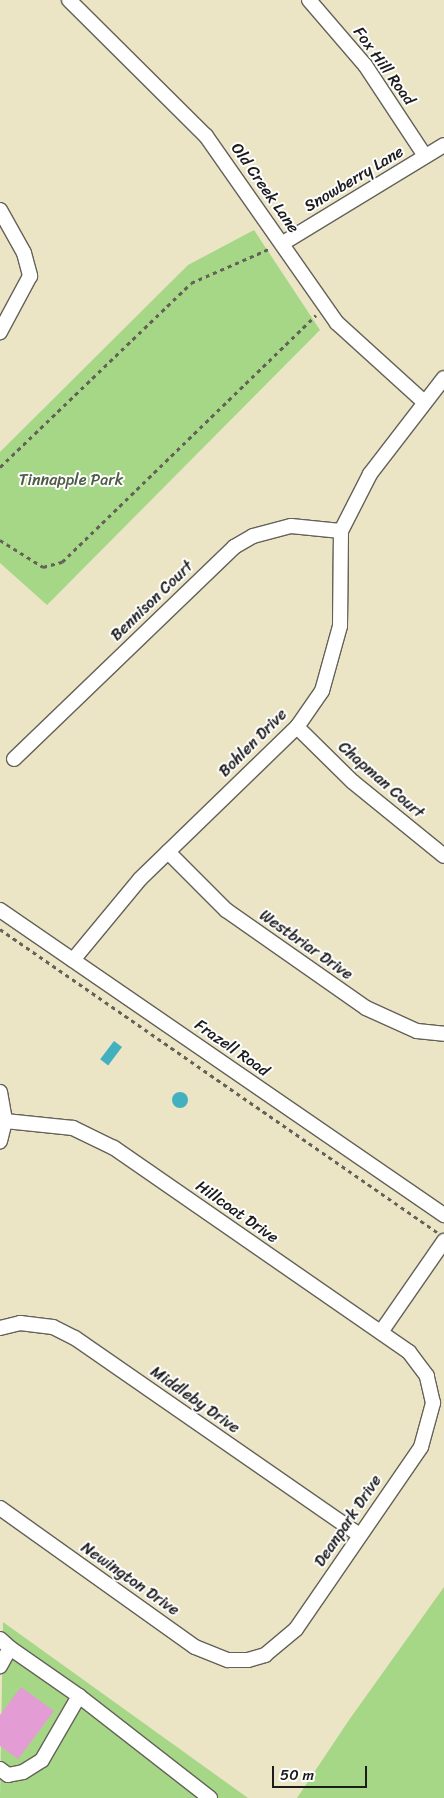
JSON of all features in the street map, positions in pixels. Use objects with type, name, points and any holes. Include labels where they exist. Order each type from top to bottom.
[{"type":"street","name":"Old Creek Lane","points":[[70,0],[206,136],[283,243],[324,307],[366,352],[424,402]]},
{"type":"street","name":"Fox Hill Road","points":[[309,0],[365,66],[426,156]]},
{"type":"street","name":"Snowberry Lane","points":[[283,243],[444,144]]},
{"type":"street","points":[[0,210],[24,253],[30,276],[0,332]]},
{"type":"street","name":"Bohlen Drive","points":[[72,960],[140,879],[297,727],[322,691],[340,626],[342,531],[370,474],[444,378]]},
{"type":"street","name":"Bennison Court","points":[[14,759],[234,547],[252,536],[290,526],[342,531]]},
{"type":"street","name":"Chapman Court","points":[[297,727],[353,782],[444,856]]},
{"type":"street","name":"Westbriar Drive","points":[[168,852],[226,910],[366,1008],[417,1030],[444,1034]]},
{"type":"street","name":"Frazell Road","points":[[0,910],[444,1216]]},
{"type":"street","points":[[0,1092],[5,1122],[0,1141]]},
{"type":"street","name":"Hillcoat Drive","points":[[5,1122],[73,1128],[96,1137],[409,1352],[427,1376]]},
{"type":"street","points":[[381,1332],[444,1241]]},
{"type":"street","name":"Middleby Drive","points":[[0,1328],[20,1323],[52,1327],[75,1338],[360,1534]]},
{"type":"street","name":"Deanpark Drive","points":[[248,1660],[265,1655],[296,1629],[428,1433],[433,1404],[427,1376]]},
{"type":"street","name":"Newington Drive","points":[[0,1508],[194,1647],[228,1660],[248,1660]]},
{"type":"street","points":[[0,1666],[5,1643],[79,1696],[210,1798]]},
{"type":"street","points":[[0,1769],[8,1775],[23,1772],[42,1760],[79,1696]]},
{"type":"path","points":[[0,467],[191,283],[283,243]]},
{"type":"path","points":[[0,540],[43,567],[62,562],[324,307]]},
{"type":"path","points":[[0,929],[444,1237]]},
{"type":"green space","name":"Tinnapple Park","points":[[254,230],[320,330],[47,605],[0,563],[0,452],[188,265]]},
{"type":"green space","points":[[444,1587],[444,1798],[297,1798],[349,1720]]},
{"type":"green space","points":[[3,1622],[248,1798],[0,1798]]},
{"type":"water","points":[[114,1041],[122,1047],[108,1065],[100,1059]]},
{"type":"water","points":[[180,1092],[188,1100],[180,1108],[172,1100]]},
{"type":"building","points":[[21,1687],[54,1711],[18,1759],[0,1746],[0,1715]]}]
